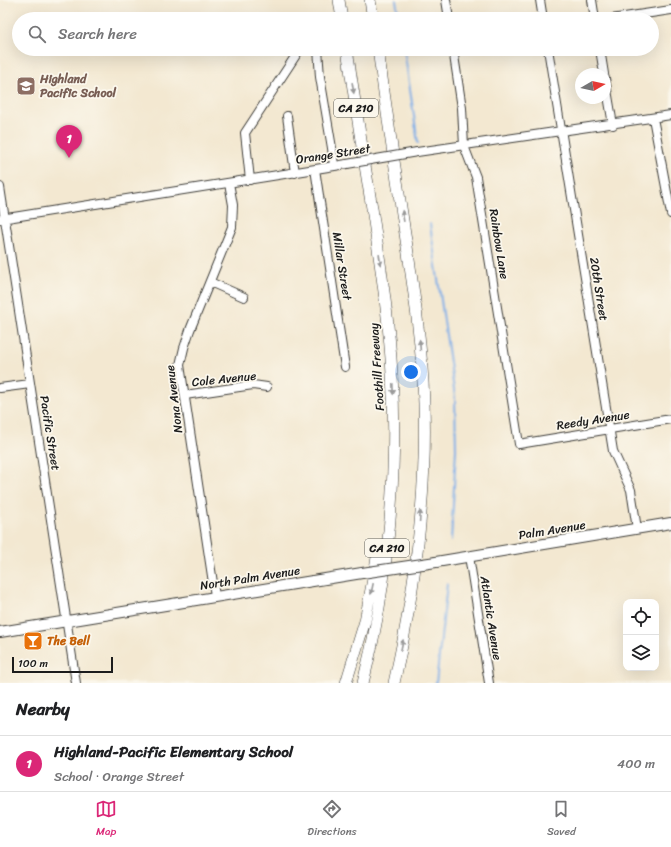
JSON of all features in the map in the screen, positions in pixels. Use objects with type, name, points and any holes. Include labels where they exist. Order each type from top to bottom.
[{"type":"highway","points":[[339,0],[341,12]]},
{"type":"highway","points":[[370,0],[372,12]]},
{"type":"highway","name":"Foothill Freeway","points":[[348,56],[385,298],[394,412],[393,471],[389,528],[380,600],[368,665],[363,683]]},
{"type":"highway","name":"CA 210","points":[[379,56],[419,322],[424,403],[423,486],[418,544],[403,644],[394,683]]},
{"type":"highway","points":[[346,683],[365,621],[378,556],[386,501],[394,412]]},
{"type":"main road","name":"Palm Avenue","points":[[436,562],[671,524]]},
{"type":"main road","name":"North Palm Avenue","points":[[68,620],[436,562]]},
{"type":"main road","points":[[0,632],[68,620]]},
{"type":"street","points":[[446,0],[448,12]]},
{"type":"street","points":[[540,0],[542,12]]},
{"type":"street","points":[[592,0],[594,12]]},
{"type":"street","points":[[658,12],[671,10]]},
{"type":"street","points":[[250,180],[246,133],[296,56]]},
{"type":"street","points":[[318,56],[320,77],[334,166]]},
{"type":"street","name":"Rainbow Lane","points":[[454,56],[462,108],[464,146],[476,177],[519,444]]},
{"type":"street","name":"20th Street","points":[[549,56],[609,430],[613,451],[631,490],[637,529]]},
{"type":"street","points":[[601,56],[603,68]]},
{"type":"street","points":[[609,104],[613,125]]},
{"type":"street","name":"Orange Street","points":[[2,218],[250,180],[417,152],[613,125],[671,115]]},
{"type":"street","points":[[287,116],[295,172]]},
{"type":"street","points":[[653,118],[671,214]]},
{"type":"street","name":"Millar Street","points":[[315,169],[345,367]]},
{"type":"street","name":"Nona Avenue","points":[[215,596],[180,364],[184,348],[232,228],[233,205],[229,183]]},
{"type":"street","name":"Pacific Street","points":[[0,188],[2,218],[68,620],[76,683]]},
{"type":"street","points":[[210,282],[244,297]]},
{"type":"street","points":[[0,388],[30,384]]},
{"type":"street","name":"Cole Avenue","points":[[184,395],[253,385],[267,387]]},
{"type":"street","name":"Reedy Avenue","points":[[519,444],[671,419]]},
{"type":"street","name":"Atlantic Avenue","points":[[469,556],[489,683]]},
{"type":"waterway","points":[[396,0],[398,12]]},
{"type":"waterway","points":[[405,56],[418,143]]},
{"type":"waterway","points":[[430,224],[455,397],[456,450],[451,541]]},
{"type":"waterway","points":[[436,683],[447,584]]},
{"type":"place","name":"Highland Pacific School","points":[[26,86]]},
{"type":"place","name":"Highland-Pacific Elementary School","points":[[69,158]]},
{"type":"place","name":"The Bell","points":[[33,641]]}]
